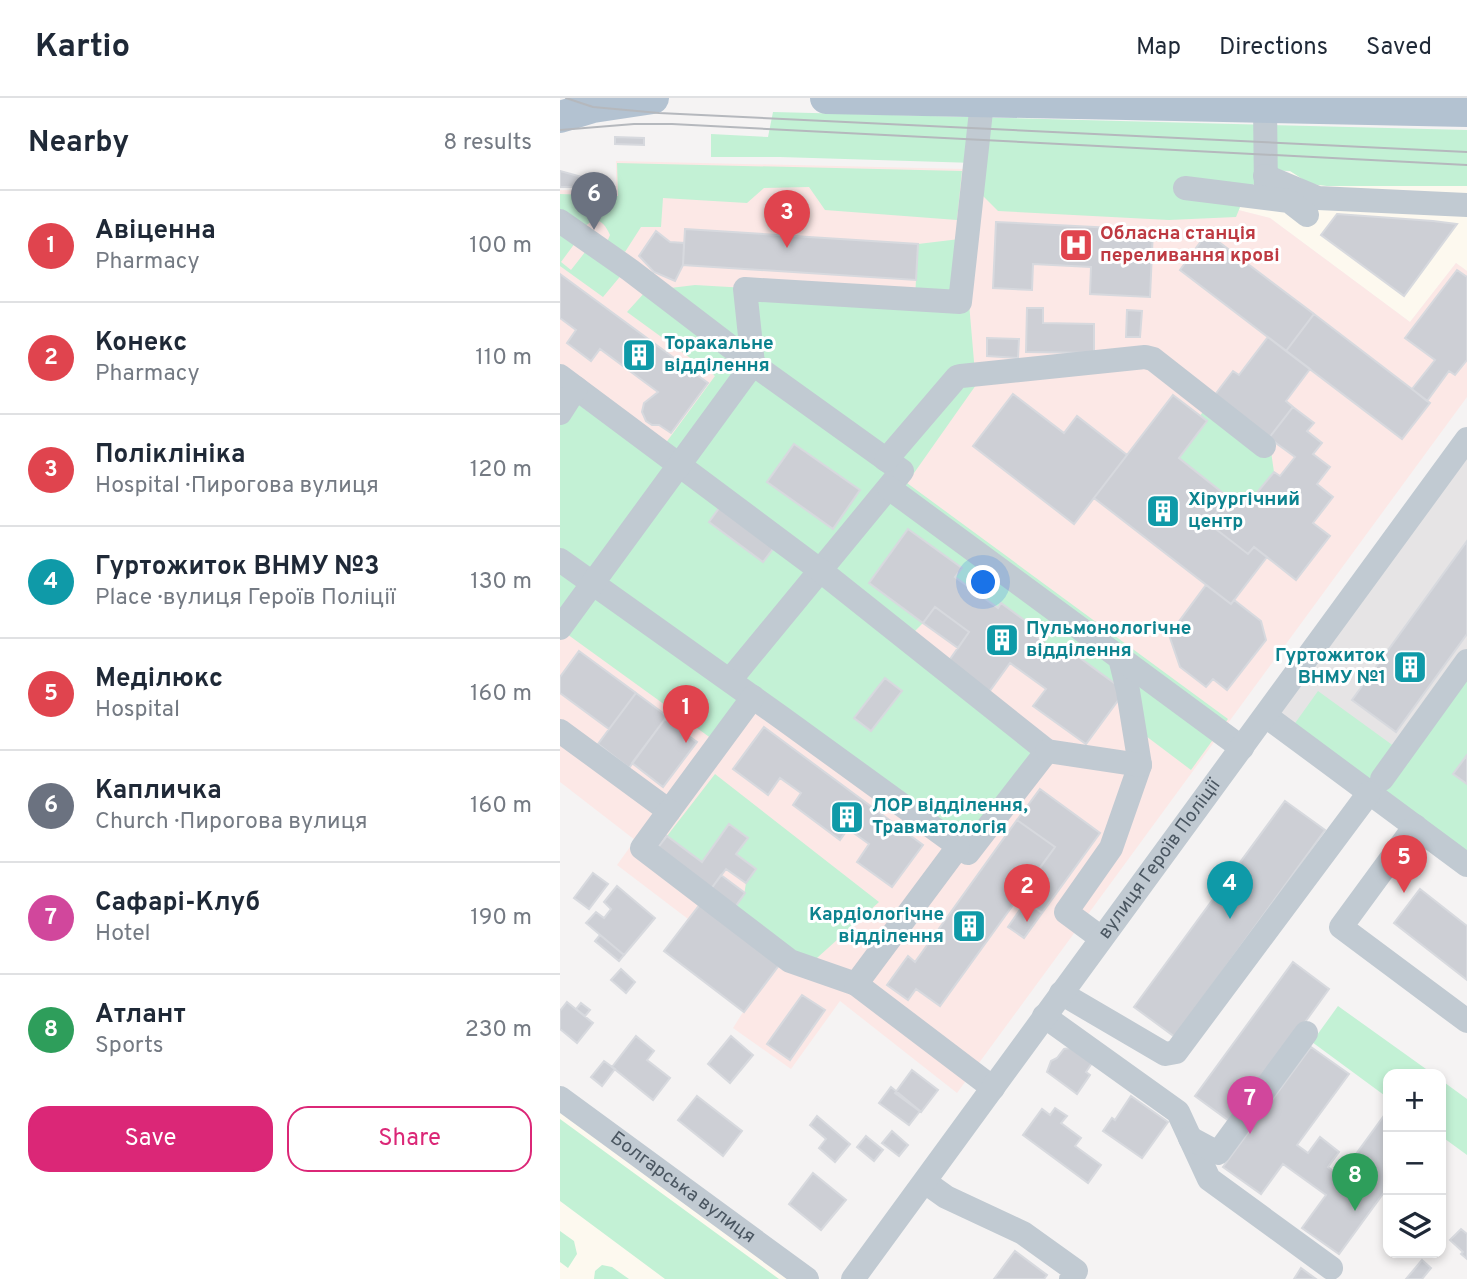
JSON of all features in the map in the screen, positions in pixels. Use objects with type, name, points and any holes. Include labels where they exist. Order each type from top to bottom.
[{"type":"main road","points":[[579,98],[620,103]]},
{"type":"main road","points":[[560,117],[593,107],[653,98]]},
{"type":"main road","points":[[826,98],[1467,111]]},
{"type":"street","points":[[560,628],[753,364],[745,289],[960,302],[982,102]]},
{"type":"street","points":[[1265,106],[1265,187]]},
{"type":"street","points":[[1265,187],[1307,215]]},
{"type":"street","points":[[1185,188],[1265,187],[1318,198],[1467,205]]},
{"type":"street","points":[[560,221],[902,471],[730,680]]},
{"type":"street","points":[[886,460],[957,377],[1144,357],[1153,359],[1264,446]]},
{"type":"street","points":[[560,413],[568,382],[821,571],[1047,751],[1140,765]]},
{"type":"street","name":"вулиця Героїв Поліції","points":[[853,1279],[1467,439]]},
{"type":"street","points":[[890,488],[1242,748]]},
{"type":"street","points":[[560,561],[730,680],[968,853],[1047,751]]},
{"type":"street","points":[[1101,938],[1066,912],[1111,848],[1140,765],[1120,658]]},
{"type":"street","points":[[1061,993],[1165,1054],[1176,1052],[1467,661]]},
{"type":"street","points":[[753,697],[642,848],[790,961],[856,984],[993,1088]]},
{"type":"street","points":[[1266,716],[1375,786],[1415,826],[1467,865]]},
{"type":"street","points":[[560,731],[669,811]]},
{"type":"street","points":[[1415,826],[1341,927],[1467,1021]]},
{"type":"street","points":[[856,984],[958,847]]},
{"type":"street","points":[[1044,1016],[1178,1112],[1209,1178],[1331,1268]]},
{"type":"street","points":[[1190,1138],[1218,1153],[1306,1033]]},
{"type":"street","name":"Болгарська вулиця","points":[[560,1098],[807,1279]]},
{"type":"street","points":[[925,1182],[946,1197],[1023,1233],[1076,1272],[1070,1279]]},
{"type":"shaded area","points":[[616,161],[964,169],[1195,199],[1270,218],[1410,322],[1456,263],[1467,271],[1467,397],[957,1093],[840,1001],[791,1069],[733,1028],[743,1012],[664,951],[688,919],[617,865],[635,840],[560,782],[560,190],[616,191]]},
{"type":"shaded area","points":[[1265,170],[1467,186],[1467,271],[1456,263],[1410,322],[1270,218],[1238,210],[1245,195]]},
{"type":"shaded area","points":[[1467,438],[1467,865],[1266,716]]},
{"type":"shaded area","points":[[560,1098],[807,1279],[560,1279]]},
{"type":"green space","points":[[773,112],[1467,130],[1467,186],[1327,186],[1310,184],[1290,171],[1265,170],[1245,195],[1236,217],[1169,220],[998,211],[973,186],[975,163],[711,157],[711,134],[768,137]]},
{"type":"green space","points":[[617,163],[962,171],[957,220],[825,210],[809,187],[764,188],[747,203],[663,198],[661,227],[641,227],[625,252],[607,242],[610,235],[601,222],[594,221],[581,230],[560,217],[560,194],[618,196]]},
{"type":"green space","points":[[560,226],[578,239],[561,262],[571,270],[589,247],[623,273],[603,297],[560,266]]},
{"type":"green space","points":[[968,238],[969,303],[976,385],[907,483],[1228,719],[1191,770],[1134,727],[1128,692],[1068,660],[1027,630],[1030,624],[1002,603],[998,608],[955,577],[961,567],[908,529],[869,583],[923,623],[907,639],[1047,751],[968,853],[753,697],[719,744],[560,629],[560,364],[665,444],[715,376],[627,312],[646,291],[695,285],[915,298],[918,244]]},
{"type":"green space","points":[[1214,396],[1269,438],[1274,472],[1256,494],[1234,501],[1179,458],[1207,422],[1200,416]]},
{"type":"green space","points":[[1467,661],[1467,865],[1288,733],[1318,691],[1402,752]]},
{"type":"green space","points":[[715,774],[879,902],[807,967],[730,914],[744,895],[746,883],[756,869],[736,854],[747,838],[729,824],[702,862],[667,836]]},
{"type":"green space","points":[[1338,1006],[1426,1069],[1383,1069],[1383,1094],[1312,1042]]},
{"type":"green space","points":[[1446,1084],[1467,1099],[1467,1155],[1446,1140]]},
{"type":"green space","points":[[560,1119],[779,1279],[665,1279],[560,1201]]},
{"type":"green space","points":[[560,1231],[574,1241],[577,1254],[568,1268],[560,1262]]},
{"type":"green space","points":[[602,1265],[612,1267],[629,1279],[594,1279],[595,1271]]},
{"type":"building","points":[[615,137],[644,138],[644,145],[615,144]]},
{"type":"building","points":[[560,171],[582,177],[583,187],[560,187]]},
{"type":"building","points":[[1337,214],[1457,224],[1404,296],[1321,235]]},
{"type":"building","points":[[996,222],[1153,230],[1150,297],[1090,294],[1091,267],[1033,264],[1032,290],[993,288]]},
{"type":"building","points":[[685,229],[918,244],[916,280],[683,265]]},
{"type":"building","points":[[656,231],[670,242],[684,243],[683,265],[675,281],[654,272],[639,256]]},
{"type":"building","points":[[1207,233],[1314,314],[1286,351],[1180,270]]},
{"type":"building","points":[[1457,270],[1467,277],[1467,360],[1455,375],[1449,371],[1427,401],[1412,389],[1435,360],[1405,338]]},
{"type":"building","name":"Торакальне відділення","points":[[560,274],[708,383],[671,433],[646,421],[642,412],[644,403],[658,392],[600,349],[591,361],[567,343],[576,330],[560,318]]},
{"type":"building","points":[[1027,308],[1043,308],[1043,323],[1094,324],[1094,353],[1026,352]]},
{"type":"building","points":[[1127,310],[1142,311],[1140,337],[1126,337]]},
{"type":"building","points":[[1314,314],[1430,403],[1402,439],[1286,351]]},
{"type":"building","points":[[1268,337],[1310,369],[1286,401],[1293,407],[1269,438],[1214,396],[1233,371],[1239,375]]},
{"type":"building","points":[[987,338],[1019,339],[1018,358],[987,356]]},
{"type":"building","points":[[1013,394],[1064,433],[1077,416],[1127,455],[1074,524],[973,446]]},
{"type":"building","name":"Хірургічний центр","points":[[1173,395],[1207,421],[1179,458],[1228,497],[1208,523],[1248,554],[1254,547],[1267,557],[1231,604],[1094,498]]},
{"type":"building","name":"Хірургічний центр","points":[[1293,407],[1314,423],[1307,431],[1322,443],[1313,454],[1330,467],[1317,484],[1333,497],[1313,523],[1330,536],[1296,580],[1254,547],[1248,554],[1208,523],[1228,497],[1234,501],[1256,494],[1274,472],[1280,476],[1295,457],[1269,438]]},
{"type":"building","points":[[794,444],[860,490],[833,529],[767,482]]},
{"type":"building","points":[[722,504],[776,545],[763,562],[709,522]]},
{"type":"building","name":"Пульмонологічне відділення","points":[[908,529],[962,568],[955,577],[998,608],[1001,603],[1031,625],[1027,630],[1068,660],[1073,653],[1125,691],[1086,744],[1033,706],[1046,689],[1010,663],[989,692],[948,662],[969,632],[935,607],[923,623],[869,583]]},
{"type":"building","name":"Гуртожиток ВНМУ №1","points":[[1467,541],[1467,634],[1396,732],[1352,700]]},
{"type":"building","points":[[1206,585],[1231,604],[1234,600],[1261,621],[1266,640],[1227,690],[1213,679],[1206,687],[1180,667],[1169,635]]},
{"type":"building","points":[[935,607],[969,632],[958,648],[923,623]]},
{"type":"building","points":[[579,651],[636,693],[609,729],[560,693],[560,677]]},
{"type":"building","points":[[885,678],[902,691],[871,731],[854,718]]},
{"type":"building","points":[[636,693],[667,716],[629,768],[598,744]]},
{"type":"building","points":[[665,719],[697,742],[663,787],[632,763]]},
{"type":"building","name":"ЛОР відділення, Травматологія","points":[[764,727],[923,845],[892,887],[857,862],[869,844],[848,829],[840,840],[793,805],[801,793],[780,778],[768,795],[733,769]]},
{"type":"building","points":[[1467,755],[1467,784],[1453,774]]},
{"type":"building","points":[[1040,789],[1100,833],[1042,913],[1019,896],[1055,847],[1017,820]]},
{"type":"building","points":[[1285,801],[1325,830],[1175,1037],[1134,1007]]},
{"type":"building","name":"Кардіологічне відділення","points":[[1017,820],[1055,847],[940,1006],[916,989],[908,1000],[887,985],[908,956],[915,962]]},
{"type":"building","points":[[729,824],[748,838],[736,854],[756,869],[746,883],[726,869],[707,894],[653,854],[667,836],[702,862]]},
{"type":"building","points":[[593,873],[608,884],[589,909],[574,898]]},
{"type":"building","points":[[721,875],[745,893],[733,910],[709,892]]},
{"type":"building","points":[[617,886],[655,918],[624,955],[586,923],[596,912],[604,918],[611,909],[604,902]]},
{"type":"building","points":[[1420,889],[1467,926],[1467,980],[1394,923]]},
{"type":"building","points":[[1026,901],[1042,913],[1024,938],[1008,927]]},
{"type":"building","points":[[701,903],[780,964],[744,1012],[664,951]]},
{"type":"building","points":[[600,935],[624,955],[619,961],[595,941]]},
{"type":"building","points":[[1293,962],[1329,989],[1232,1123],[1195,1096]]},
{"type":"building","points":[[621,969],[635,982],[626,993],[611,980]]},
{"type":"building","points":[[802,995],[825,1010],[790,1060],[767,1044]]},
{"type":"building","points":[[567,1002],[593,1023],[577,1043],[560,1029],[560,1011]]},
{"type":"building","points":[[581,1003],[590,1010],[585,1016],[576,1009]]},
{"type":"building","points":[[636,1036],[654,1051],[647,1060],[670,1078],[653,1100],[612,1067]]},
{"type":"building","points":[[731,1036],[753,1055],[730,1083],[708,1064]]},
{"type":"building","points":[[1311,1047],[1349,1074],[1297,1145],[1308,1153],[1320,1137],[1339,1152],[1328,1167],[1340,1176],[1383,1117],[1383,1194],[1339,1254],[1302,1228],[1326,1195],[1283,1164],[1261,1194],[1223,1167]]},
{"type":"building","points":[[1071,1048],[1092,1063],[1086,1072],[1090,1075],[1077,1094],[1047,1072],[1051,1061],[1064,1049]]},
{"type":"building","points":[[604,1061],[615,1069],[602,1086],[591,1077]]},
{"type":"building","points":[[912,1070],[938,1090],[921,1112],[895,1093]]},
{"type":"building","points":[[891,1087],[920,1111],[909,1125],[879,1103]]},
{"type":"building","points":[[697,1096],[742,1131],[723,1156],[678,1120]]},
{"type":"building","points":[[1131,1096],[1168,1122],[1142,1158],[1103,1131],[1112,1118],[1115,1120]]},
{"type":"building","points":[[1055,1108],[1067,1116],[1061,1123],[1081,1138],[1075,1146],[1101,1165],[1088,1183],[1023,1135],[1042,1109],[1050,1115]]},
{"type":"building","points":[[817,1116],[850,1144],[835,1162],[819,1148],[826,1139],[810,1125]]},
{"type":"building","points":[[892,1131],[908,1145],[899,1156],[882,1143]]},
{"type":"building","points":[[866,1136],[883,1150],[874,1161],[857,1147]]},
{"type":"building","points":[[813,1173],[846,1200],[821,1230],[789,1204]]},
{"type":"building","points":[[1461,1229],[1467,1234],[1467,1259],[1450,1240]]},
{"type":"building","points":[[1015,1251],[1047,1275],[1044,1279],[994,1279]]},
{"type":"building","points":[[1422,1260],[1431,1268],[1422,1279],[1406,1279]]},
{"type":"building","points":[[1301,1268],[1316,1279],[1294,1279]]},
{"type":"tram line","points":[[566,98],[593,107],[659,113],[1467,152]]},
{"type":"tram line","points":[[560,130],[672,124],[1467,165]]},
{"type":"place","name":"Капличка","points":[[594,230]]},
{"type":"place","name":"Обласна станція переливання крові","points":[[1076,245]]},
{"type":"place","name":"Поліклініка","points":[[787,248]]},
{"type":"place","name":"Торакальне відділення","points":[[639,355]]},
{"type":"place","name":"Хірургічний центр","points":[[1163,511]]},
{"type":"place","name":"Пульмонологічне відділення","points":[[1002,640]]},
{"type":"place","name":"Гуртожиток ВНМУ №1","points":[[1410,667]]},
{"type":"place","name":"Авіценна","points":[[686,743]]},
{"type":"place","name":"ЛОР відділення, Травматологія","points":[[847,817]]},
{"type":"place","name":"Меділюкс","points":[[1404,893]]},
{"type":"place","name":"Гуртожиток ВНМУ №3","points":[[1230,919]]},
{"type":"place","name":"Конекс","points":[[1027,922]]},
{"type":"place","name":"Кардіологічне відділення","points":[[969,926]]},
{"type":"place","name":"Сафарі-Клуб","points":[[1250,1134]]},
{"type":"place","name":"Атлант","points":[[1355,1211]]}]
